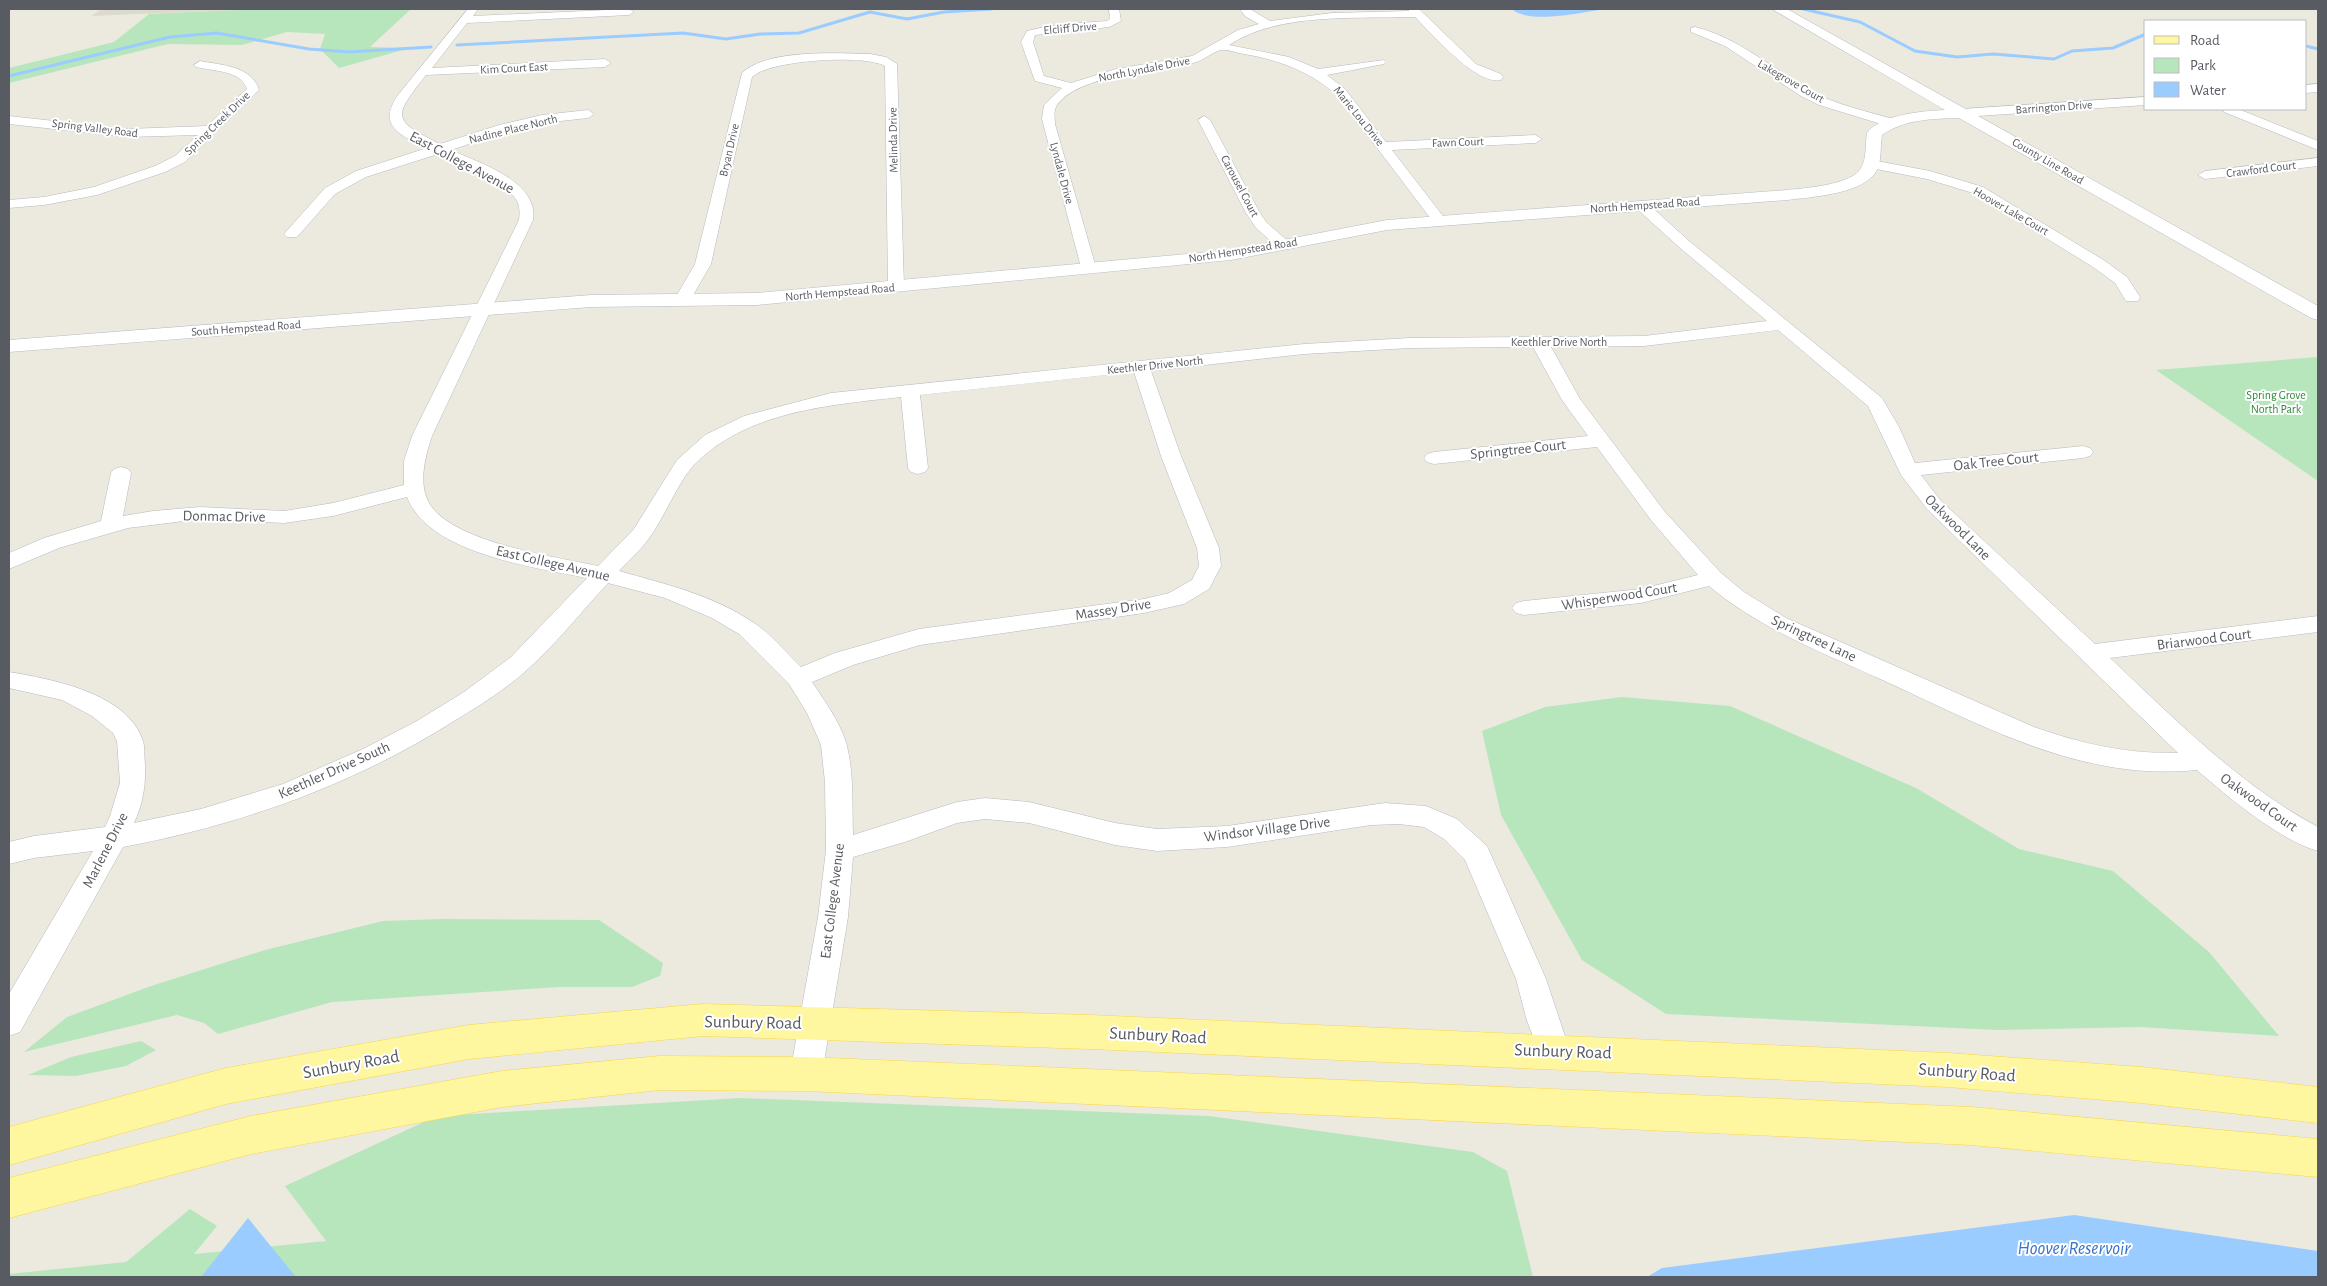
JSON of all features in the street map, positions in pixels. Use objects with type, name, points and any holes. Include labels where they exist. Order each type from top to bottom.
[{"type":"main road","name":"Sunbury Road","points":[[9,1146],[226,1086],[469,1042],[703,1020],[1554,1051],[1948,1070],[2141,1085],[2318,1105]]},
{"type":"main road","points":[[9,1198],[251,1135],[502,1089],[660,1072],[806,1074],[1971,1126],[2318,1158]]},
{"type":"street","name":"East College Avenue","points":[[473,9],[395,108],[394,118],[398,127],[404,131],[510,185],[525,198],[528,212],[526,220],[422,436],[414,461],[414,489],[422,509],[445,530],[476,544],[505,554],[603,574],[673,594],[720,613],[748,629],[798,678],[834,745],[838,782],[840,850],[833,917],[806,1074]]},
{"type":"street","name":"Elcliff Drive","points":[[1072,87],[1039,78],[1028,42],[1031,33],[1051,29],[1109,24],[1116,21],[1114,9]]},
{"type":"street","points":[[1245,9],[1268,24]]},
{"type":"street","name":"County Line Road","points":[[1778,9],[2318,314]]},
{"type":"street","points":[[1415,11],[1472,66],[1497,77]]},
{"type":"street","name":"North Lyndale Drive","points":[[1072,87],[1105,76],[1209,55],[1247,30],[1268,24],[1415,11]]},
{"type":"street","points":[[464,20],[629,12]]},
{"type":"street","name":"Lakegrove Court","points":[[1695,30],[1729,44],[1805,93],[1823,102],[1891,123]]},
{"type":"street","name":"Marie Lou Drive","points":[[1221,47],[1264,54],[1292,62],[1328,79],[1439,220]]},
{"type":"street","name":"Melinda Drive","points":[[823,58],[870,57],[882,59],[891,64],[896,286]]},
{"type":"street","name":"Bryan Drive","points":[[682,300],[704,264],[748,71],[767,63],[823,58]]},
{"type":"street","points":[[1318,73],[1380,62]]},
{"type":"street","name":"Kim Court East","points":[[422,72],[605,63]]},
{"type":"street","name":"Spring Creek Drive","points":[[9,204],[44,201],[127,188],[180,159],[247,97],[252,90],[252,85],[242,75],[200,65]]},
{"type":"street","name":"Lyndale Drive","points":[[1072,87],[1061,92],[1049,106],[1048,115],[1088,268]]},
{"type":"street","name":"Barrington Drive","points":[[1962,113],[2144,101]]},
{"type":"street","points":[[2230,110],[2318,146]]},
{"type":"street","points":[[1871,164],[1875,133],[1891,123],[1922,116],[1962,113]]},
{"type":"street","name":"Nadine Place North","points":[[292,234],[330,191],[345,182],[386,164],[542,119],[588,114]]},
{"type":"street","name":"Spring Valley Road","points":[[9,120],[44,122],[116,132],[153,134],[211,130]]},
{"type":"street","name":"Carousel Court","points":[[1204,120],[1253,213],[1262,225],[1284,245]]},
{"type":"street","name":"Fawn Court","points":[[1382,146],[1535,139]]},
{"type":"street","name":"Crawford Court","points":[[2205,175],[2318,162]]},
{"type":"street","name":"North Hempstead Road","points":[[482,310],[612,300],[757,299],[1231,255],[1364,229],[1439,220],[1811,192],[1852,182],[1865,174],[1871,164]]},
{"type":"street","name":"Hoover Lake Court","points":[[1871,164],[1930,175],[1978,190],[2099,264],[2121,280],[2132,296]]},
{"type":"street","name":"Oakwood Lane","points":[[1642,205],[1684,244],[1875,402],[1888,422],[1908,470],[1918,487],[1934,505],[2202,760]]},
{"type":"street","name":"South Hempstead Road","points":[[9,346],[482,310]]},
{"type":"street","name":"Keethler Drive North","points":[[603,574],[642,533],[684,464],[712,439],[751,420],[831,399],[1314,348],[1410,343],[1644,341],[1781,325]]},
{"type":"street","name":"Springtree Lane","points":[[1539,342],[1571,400],[1658,516],[1713,578],[1736,597],[1778,623],[2026,734],[2066,749],[2106,760],[2147,764],[2202,760]]},
{"type":"street","name":"Massey Drive","points":[[798,678],[844,659],[918,637],[1144,606],[1176,599],[1201,584],[1210,566],[1208,548],[1171,456],[1159,414],[1141,367]]},
{"type":"street","points":[[910,391],[918,468]]},
{"type":"street","name":"Springtree Court","points":[[1434,458],[1602,441]]},
{"type":"street","name":"Oak Tree Court","points":[[1908,470],[2083,452]]},
{"type":"street","points":[[111,526],[121,473]]},
{"type":"street","name":"Donmac Drive","points":[[9,562],[20,556],[73,537],[140,520],[198,513],[281,517],[306,515],[414,489]]},
{"type":"street","name":"Keethler Drive South","points":[[9,853],[34,847],[112,838],[183,824],[292,791],[380,752],[465,703],[520,662],[603,574]]},
{"type":"street","name":"Whisperwood Court","points":[[1524,608],[1641,596],[1713,578]]},
{"type":"street","name":"Briarwood Court","points":[[2089,653],[2318,624]]},
{"type":"street","name":"Marlene Drive","points":[[9,680],[69,693],[101,710],[123,727],[130,741],[133,783],[124,816],[104,857],[9,1022]]},
{"type":"street","name":"Oakwood Court","points":[[2202,760],[2240,793],[2289,825],[2318,840]]},
{"type":"street","name":"Windsor Village Drive","points":[[840,850],[962,811],[999,809],[1045,815],[1137,838],[1178,840],[1284,829],[1387,814],[1406,814],[1424,817],[1451,829],[1466,840],[1477,854],[1531,979],[1542,1021],[1554,1051]]},
{"type":"shaded area","points":[[102,9],[256,9],[91,16]]},
{"type":"green space","points":[[256,9],[411,9],[370,47],[410,48],[339,68],[320,49],[325,34],[287,32],[242,45],[168,44],[9,83],[9,68],[114,42],[149,14]]},
{"type":"green space","name":"Spring Grove North Park","points":[[2318,357],[2318,481],[2156,370]]},
{"type":"green space","points":[[1622,697],[1730,706],[1916,788],[2019,849],[2113,871],[2209,952],[2279,1036],[2141,1027],[1997,1030],[1666,1014],[1582,960],[1501,815],[1482,731],[1545,707]]},
{"type":"green space","points":[[442,919],[599,920],[663,963],[660,976],[632,987],[559,987],[332,1002],[218,1034],[204,1023],[177,1015],[24,1052],[67,1017],[151,986],[265,950],[383,921]]},
{"type":"green space","points":[[141,1041],[156,1050],[126,1066],[76,1076],[28,1075],[71,1057]]},
{"type":"green space","points":[[741,1098],[1209,1116],[1473,1152],[1507,1171],[1533,1277],[9,1277],[9,1274],[126,1262],[190,1209],[217,1226],[194,1254],[326,1241],[285,1186],[437,1116]]},
{"type":"water","points":[[1512,9],[1605,9],[1543,17],[1520,14]]},
{"type":"water","name":"Hoover Reservoir","points":[[2074,1215],[2318,1251],[2318,1277],[1647,1277],[1662,1268]]},
{"type":"water","points":[[248,1218],[296,1277],[201,1277]]},
{"type":"waterway","points":[[457,45],[683,33],[726,39],[760,34],[799,33],[870,12],[907,19],[944,12],[992,9]]},
{"type":"waterway","points":[[1803,9],[1860,22],[1915,51],[1957,57],[1993,54],[2054,59],[2072,51],[2113,48],[2144,35]]},
{"type":"waterway","points":[[9,76],[170,37],[217,33],[309,49],[349,52],[431,47]]},
{"type":"waterway","points":[[2307,46],[2318,49]]}]
